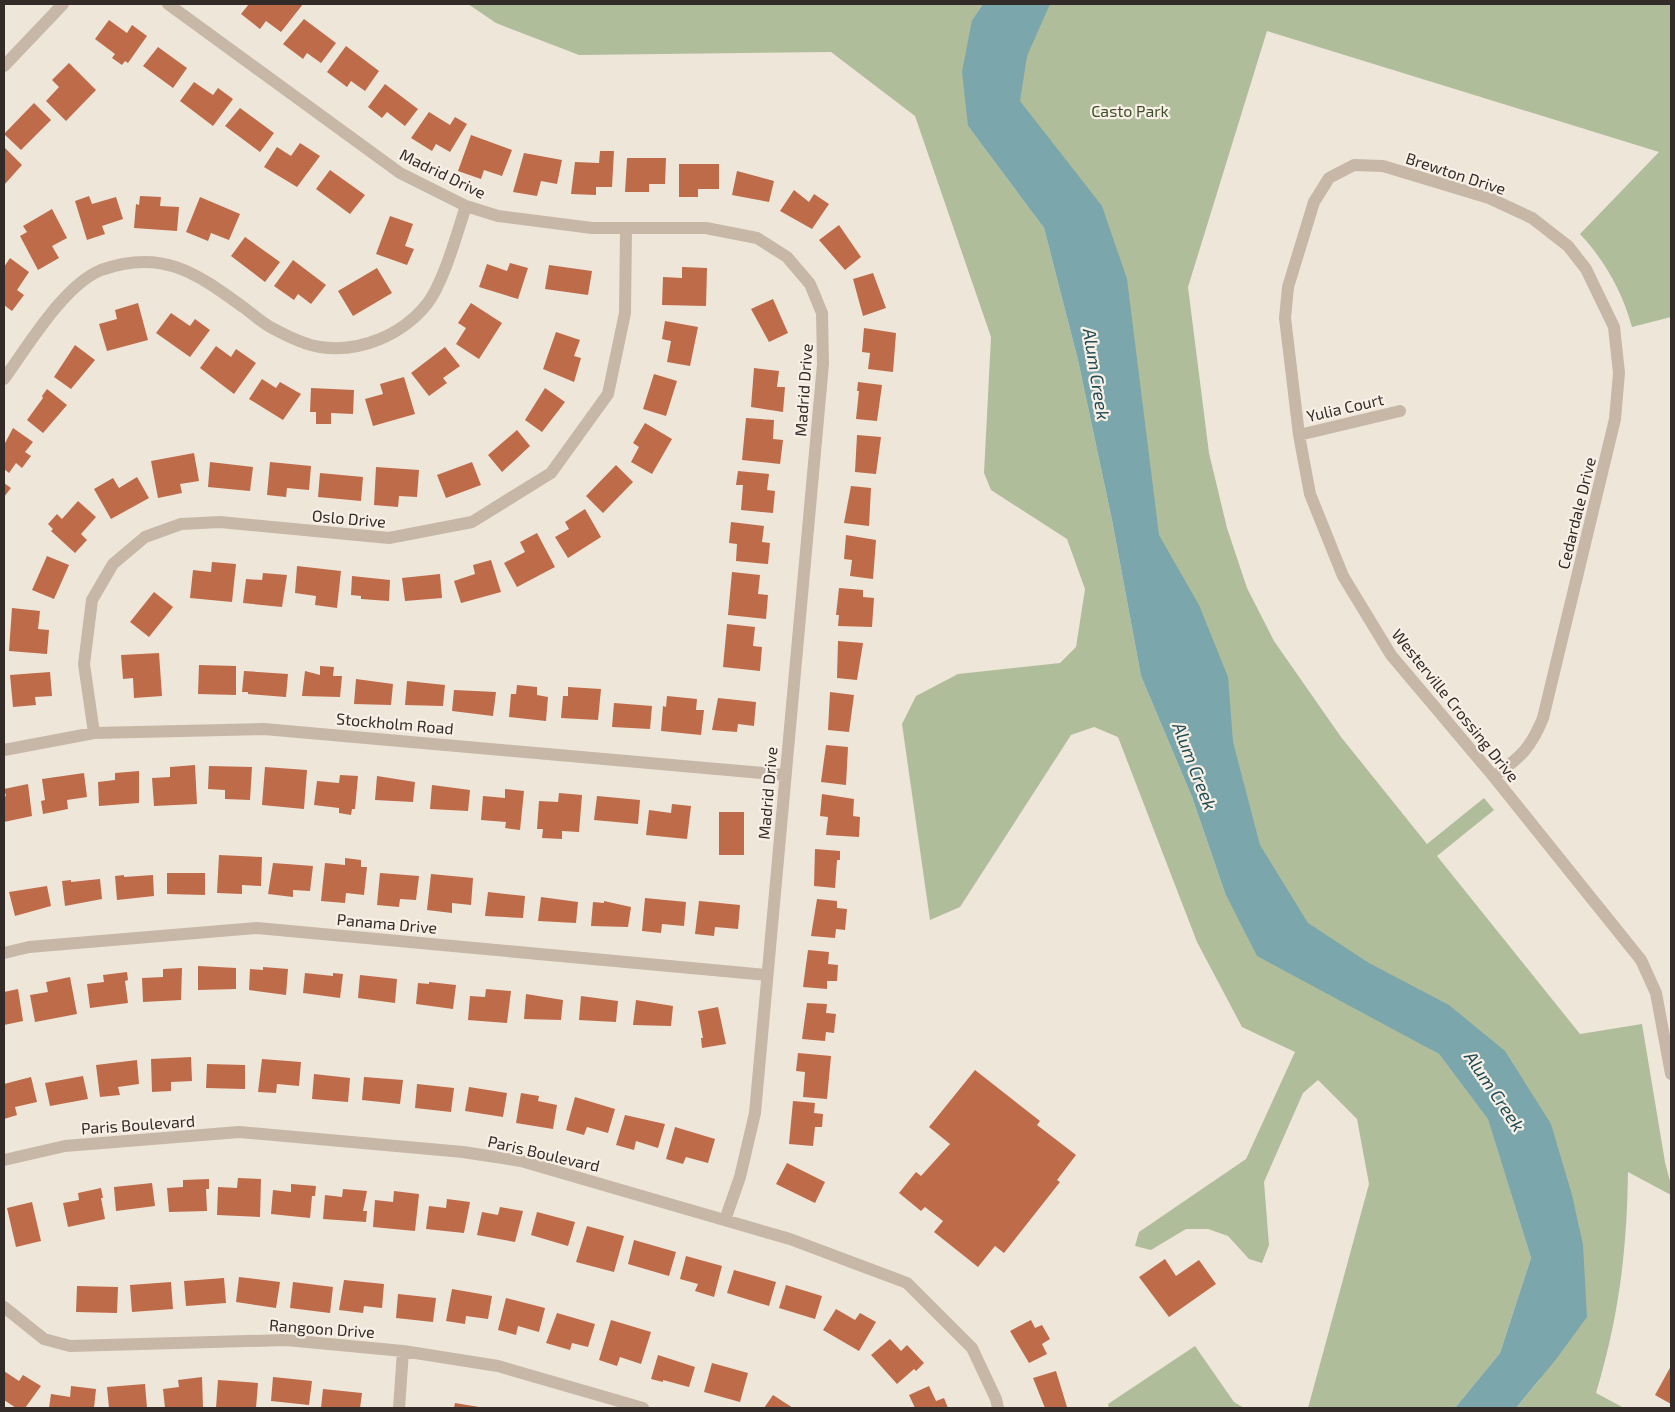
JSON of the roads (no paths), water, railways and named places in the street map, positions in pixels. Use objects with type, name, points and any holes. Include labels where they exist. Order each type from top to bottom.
[{"type":"street","points":[[4,66],[63,4]]},
{"type":"street","name":"Madrid Drive","points":[[168,4],[400,173],[466,206],[498,216],[592,228],[706,228],[757,238],[787,257],[810,284],[822,313],[823,364],[755,1112],[740,1177],[725,1220]]},
{"type":"street","name":"Westerville Crossing Drive","points":[[1383,166],[1354,165],[1329,178],[1314,202],[1288,287],[1285,318],[1298,435],[1310,494],[1343,576],[1391,654],[1494,777],[1641,960],[1656,992],[1671,1074]]},
{"type":"street","name":"Brewton Drive","points":[[1383,166],[1489,198],[1532,218],[1568,246]]},
{"type":"street","points":[[4,379],[65,295],[100,271],[142,261],[179,266],[212,285],[273,329],[319,347],[359,347],[397,332],[427,303],[446,266],[466,206]]},
{"type":"street","name":"Oslo Drive","points":[[94,733],[84,664],[92,600],[113,564],[145,537],[181,524],[220,522],[389,538],[472,522],[551,474],[608,394],[626,313],[626,229]]},
{"type":"street","name":"Cedardale Drive","points":[[1494,777],[1517,759],[1534,741],[1543,718],[1615,419],[1620,373],[1614,326],[1586,269],[1568,246]]},
{"type":"street","name":"Yulia Court","points":[[1298,435],[1400,412]]},
{"type":"street","name":"Stockholm Road","points":[[4,750],[94,733],[264,729],[785,775]]},
{"type":"street","name":"Panama Drive","points":[[4,953],[29,948],[256,928],[767,975]]},
{"type":"street","name":"Paris Boulevard","points":[[4,1160],[65,1146],[239,1132],[463,1152],[521,1161],[790,1239],[907,1283],[972,1348],[996,1399],[998,1408]]},
{"type":"street","name":"Rangoon Drive","points":[[4,1307],[44,1339],[70,1346],[286,1340],[403,1350],[498,1366],[643,1408]]},
{"type":"street","points":[[399,1408],[403,1350]]},
{"type":"water","name":"Alum Creek","points":[[983,4],[1050,4],[1027,56],[1020,101],[1102,206],[1127,279],[1159,535],[1199,605],[1228,677],[1233,742],[1260,845],[1308,923],[1369,963],[1449,1005],[1505,1051],[1551,1124],[1572,1195],[1583,1245],[1587,1317],[1557,1358],[1516,1408],[1455,1408],[1500,1353],[1531,1258],[1488,1119],[1439,1054],[1257,956],[1225,893],[1192,797],[1141,676],[1112,520],[1078,360],[1044,228],[968,126],[962,72],[972,20]]},
{"type":"park label","name":"Casto Park","points":[[1130,110]]}]
